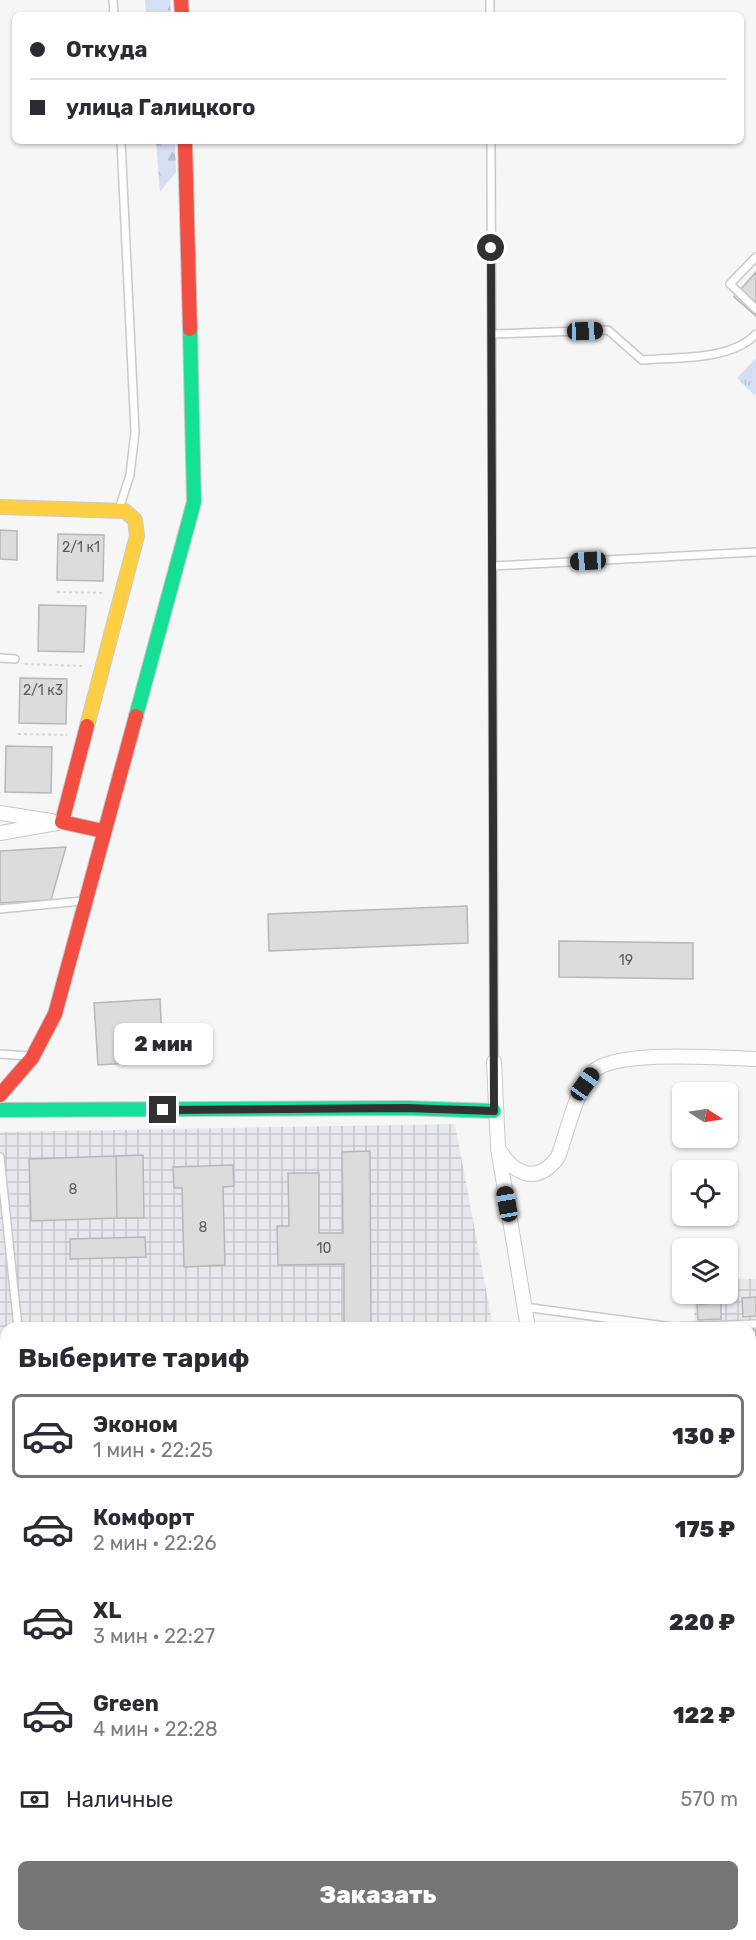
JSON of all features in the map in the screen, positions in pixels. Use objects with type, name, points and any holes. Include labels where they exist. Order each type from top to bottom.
[{"type":"street","points":[[0,1095],[34,1057],[45,1039],[55,1014],[194,502],[185,144]]},
{"type":"street","points":[[0,507],[125,513],[138,528],[138,536],[62,822]]},
{"type":"street","points":[[0,813],[62,822],[103,831]]},
{"type":"street","points":[[0,833],[62,822]]},
{"type":"street","points":[[498,1148],[509,1167],[519,1171],[541,1173],[551,1166],[558,1157],[585,1084],[593,1071],[604,1064],[618,1060],[663,1058],[756,1059]]},
{"type":"street","points":[[494,1062],[494,1111],[498,1148],[527,1322]]},
{"type":"street","points":[[0,1110],[406,1108],[494,1111]]},
{"type":"lane","points":[[121,144],[135,432],[125,513]]},
{"type":"lane","points":[[491,144],[494,1062]]},
{"type":"lane","points":[[756,257],[730,284],[756,309]]},
{"type":"lane","points":[[492,334],[608,330],[642,360],[715,353],[747,344],[756,334]]},
{"type":"lane","points":[[493,566],[756,552]]},
{"type":"lane","points":[[0,658],[15,658]]},
{"type":"lane","points":[[0,909],[84,901]]},
{"type":"lane","points":[[0,1054],[34,1057]]},
{"type":"lane","points":[[0,1157],[17,1322]]},
{"type":"lane","points":[[524,1306],[638,1322]]},
{"type":"path","points":[[57,592],[122,593]]},
{"type":"path","points":[[15,658],[21,664],[103,666]]},
{"type":"path","points":[[18,734],[85,736]]},
{"type":"shaded area","points":[[455,1124],[492,1322],[0,1322],[0,1132]]},
{"type":"shaded area","points":[[738,1279],[756,1279],[756,1322],[695,1322],[694,1304],[738,1304]]},
{"type":"green space","points":[[145,0],[170,0],[171,12],[146,12]]},
{"type":"green space","points":[[156,144],[175,144],[176,172],[160,192]]},
{"type":"green space","points":[[756,358],[756,393],[754,395],[737,378]]},
{"type":"building","points":[[756,272],[756,316],[734,297]]},
{"type":"building","points":[[0,530],[17,531],[17,560],[0,559]]},
{"type":"building","points":[[58,534],[104,535],[103,581],[57,580]]},
{"type":"building","points":[[39,605],[86,606],[84,652],[38,651]]},
{"type":"building","points":[[20,678],[67,679],[66,724],[19,723]]},
{"type":"building","points":[[6,746],[52,747],[51,793],[5,792]]},
{"type":"building","points":[[66,847],[51,900],[0,903],[0,851]]},
{"type":"building","points":[[467,906],[468,943],[269,951],[268,914]]},
{"type":"building","points":[[559,941],[693,943],[693,979],[559,977]]},
{"type":"building","points":[[160,999],[163,1061],[98,1065],[94,1003]]},
{"type":"building","points":[[370,1151],[371,1322],[344,1322],[344,1264],[278,1265],[277,1226],[289,1226],[288,1173],[319,1173],[319,1233],[343,1233],[342,1152]]},
{"type":"building","points":[[143,1155],[144,1218],[117,1218],[116,1156]]},
{"type":"building","points":[[116,1156],[117,1218],[31,1221],[29,1159]]},
{"type":"building","points":[[233,1165],[234,1186],[223,1187],[225,1265],[184,1267],[182,1188],[174,1188],[173,1167]]},
{"type":"building","points":[[145,1237],[146,1257],[70,1259],[70,1239]]},
{"type":"building","points":[[756,1297],[756,1316],[743,1317],[742,1298]]},
{"type":"building","points":[[697,1304],[721,1304],[721,1319],[698,1320]]},
{"type":"traffic: fast","points":[[136,716],[194,502],[190,329]]},
{"type":"traffic: fast","points":[[0,1110],[406,1108],[494,1111]]},
{"type":"traffic: slow","points":[[0,507],[125,511],[135,520],[137,536],[87,726]]},
{"type":"traffic: jam","points":[[181,0],[182,12]]},
{"type":"traffic: jam","points":[[185,144],[190,329]]},
{"type":"traffic: jam","points":[[0,1095],[32,1058],[55,1014],[136,716]]},
{"type":"traffic: jam","points":[[87,726],[62,822],[103,831]]},
{"type":"route","points":[[163,1110],[406,1108],[494,1111],[491,248]]}]
